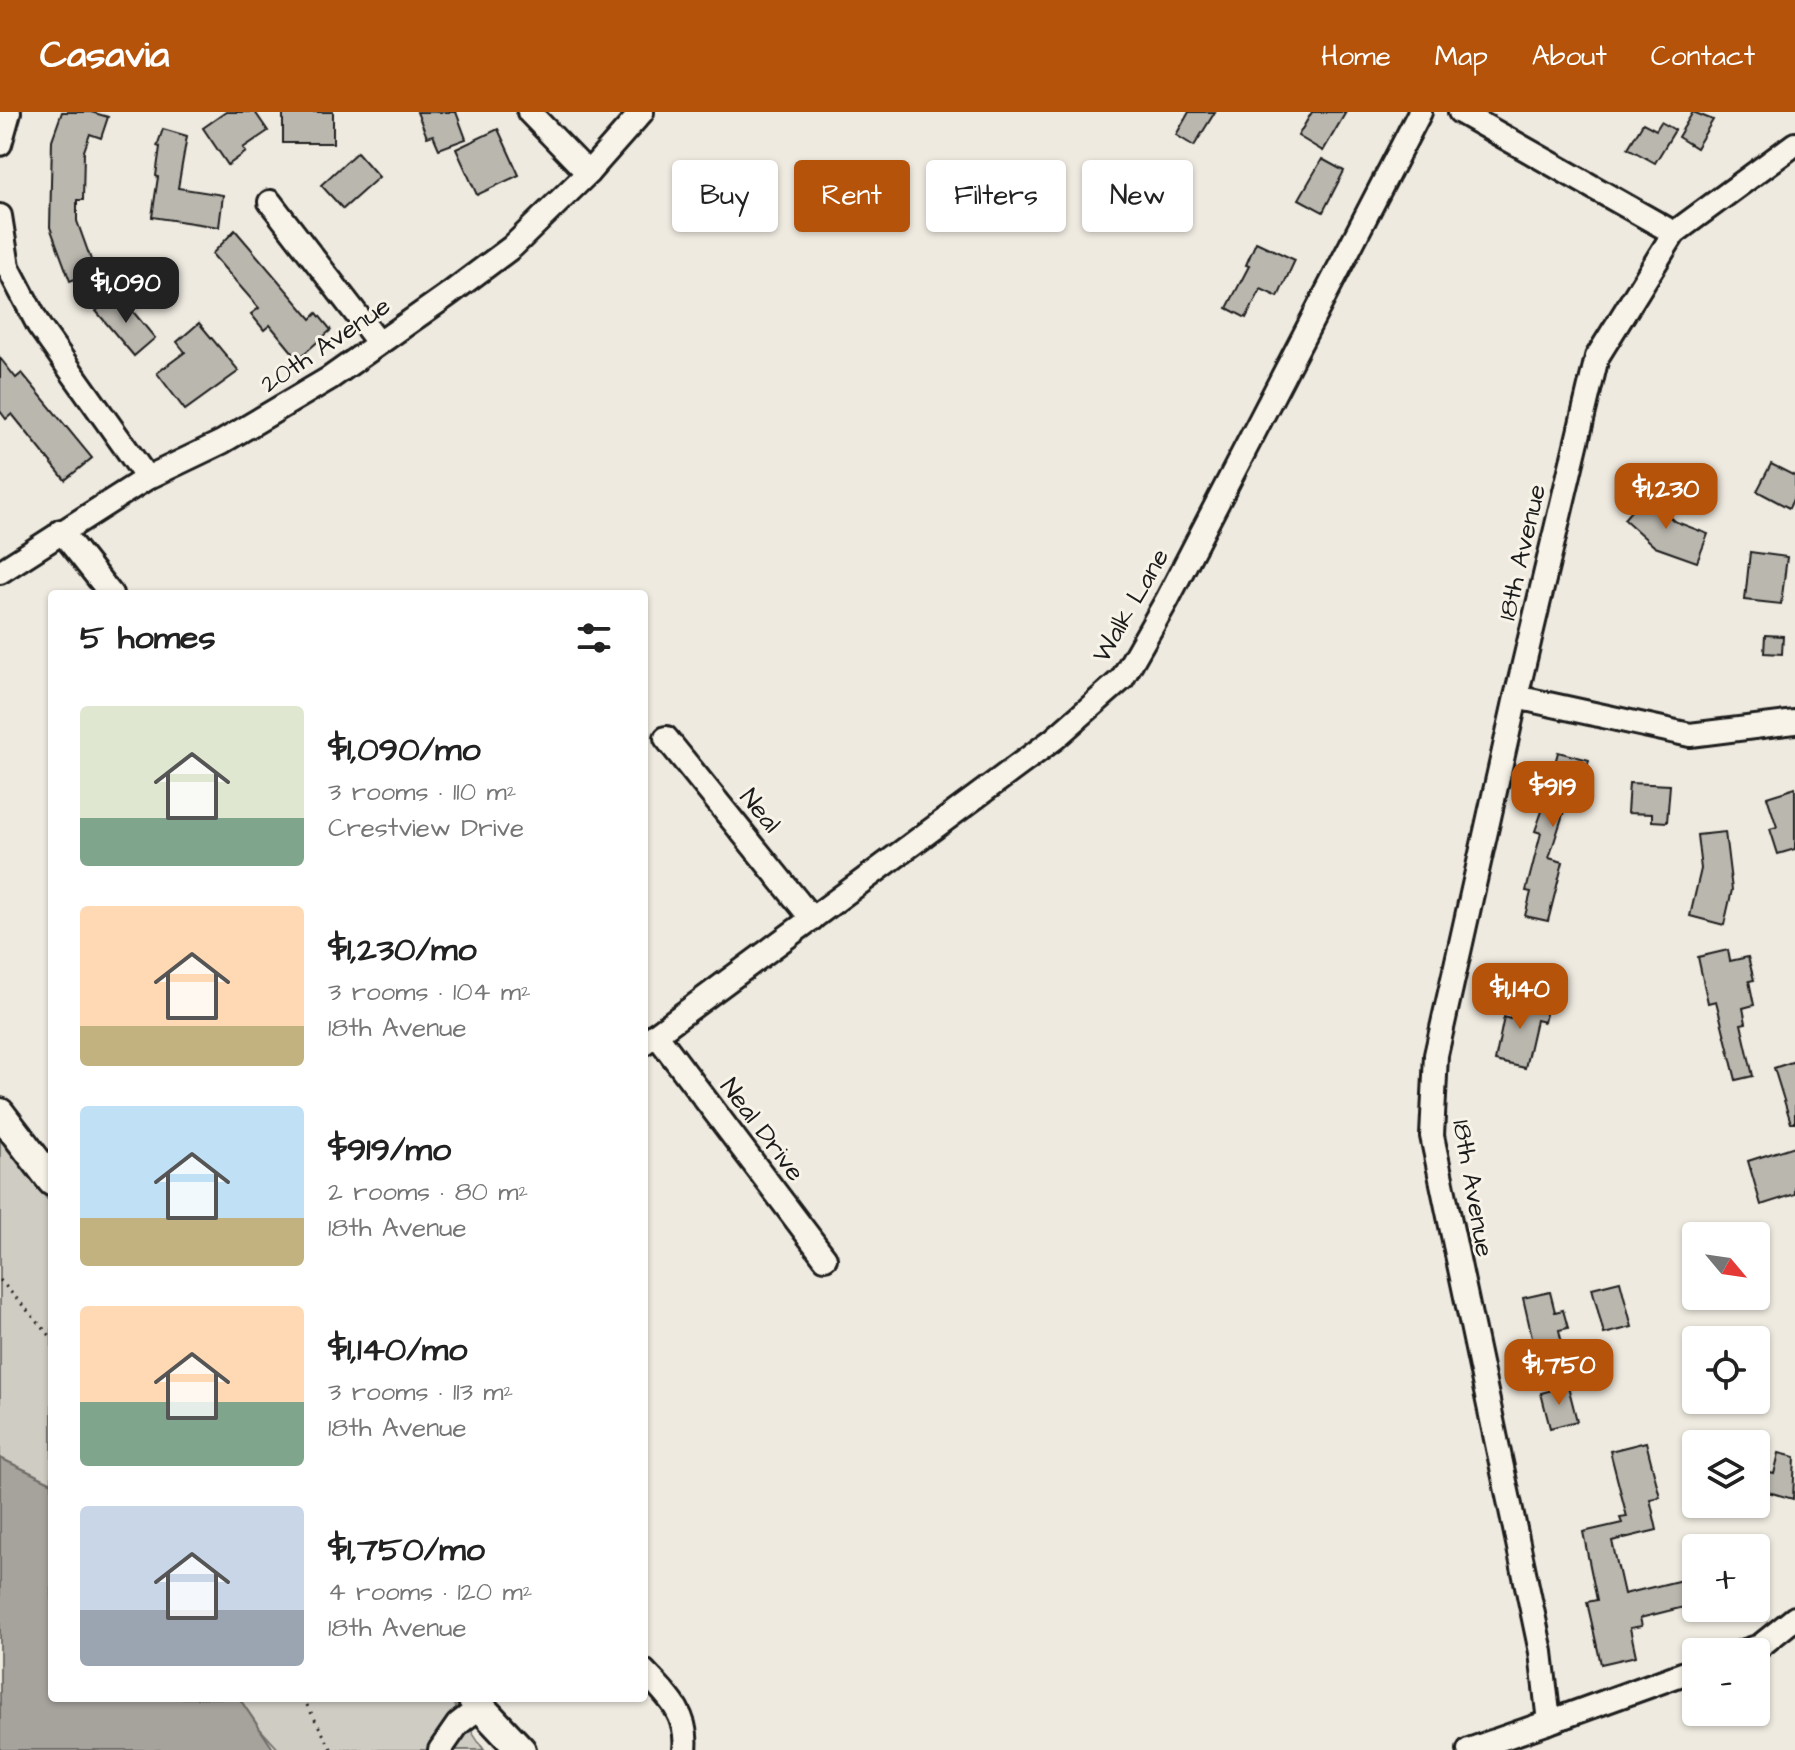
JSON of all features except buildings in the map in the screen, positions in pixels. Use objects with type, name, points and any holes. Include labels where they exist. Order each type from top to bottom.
[{"type":"main road","points":[[0,1113],[48,1176]]},
{"type":"main road","points":[[475,1702],[521,1750]]},
{"type":"street","points":[[0,144],[9,112]]},
{"type":"street","points":[[529,112],[588,173]]},
{"type":"street","name":"20th Avenue","points":[[0,572],[147,478],[222,442],[330,378],[512,247],[588,173],[642,112]]},
{"type":"street","name":"Walk Lane","points":[[650,1038],[1054,739],[1122,679],[1167,600],[1420,112]]},
{"type":"street","points":[[1460,112],[1674,233]]},
{"type":"street","name":"18th Avenue","points":[[1549,1722],[1541,1652],[1432,1136],[1436,1055],[1516,697],[1597,357],[1674,233],[1795,144]]},
{"type":"street","points":[[270,202],[378,342]]},
{"type":"street","points":[[0,216],[8,267],[39,326],[147,478]]},
{"type":"street","points":[[61,531],[108,590]]},
{"type":"street","points":[[1516,697],[1690,735],[1795,722]]},
{"type":"street","name":"Neal","points":[[666,738],[812,919]]},
{"type":"street","name":"Neal Drive","points":[[650,1038],[825,1258]]},
{"type":"street","points":[[1770,1638],[1795,1618]]},
{"type":"street","points":[[1469,1750],[1682,1674]]},
{"type":"street","points":[[648,1675],[678,1708],[685,1727],[685,1750]]},
{"type":"street","points":[[440,1750],[475,1702]]},
{"type":"path","points":[[0,1280],[48,1334]]},
{"type":"path","points":[[305,1702],[332,1750]]},
{"type":"shaded area","points":[[0,1139],[48,1200],[48,1481],[0,1458]]},
{"type":"shaded area","points":[[0,1458],[48,1481],[48,1702],[242,1702],[274,1750],[0,1750]]},
{"type":"shaded area","points":[[242,1702],[453,1702],[484,1750],[279,1750]]}]
